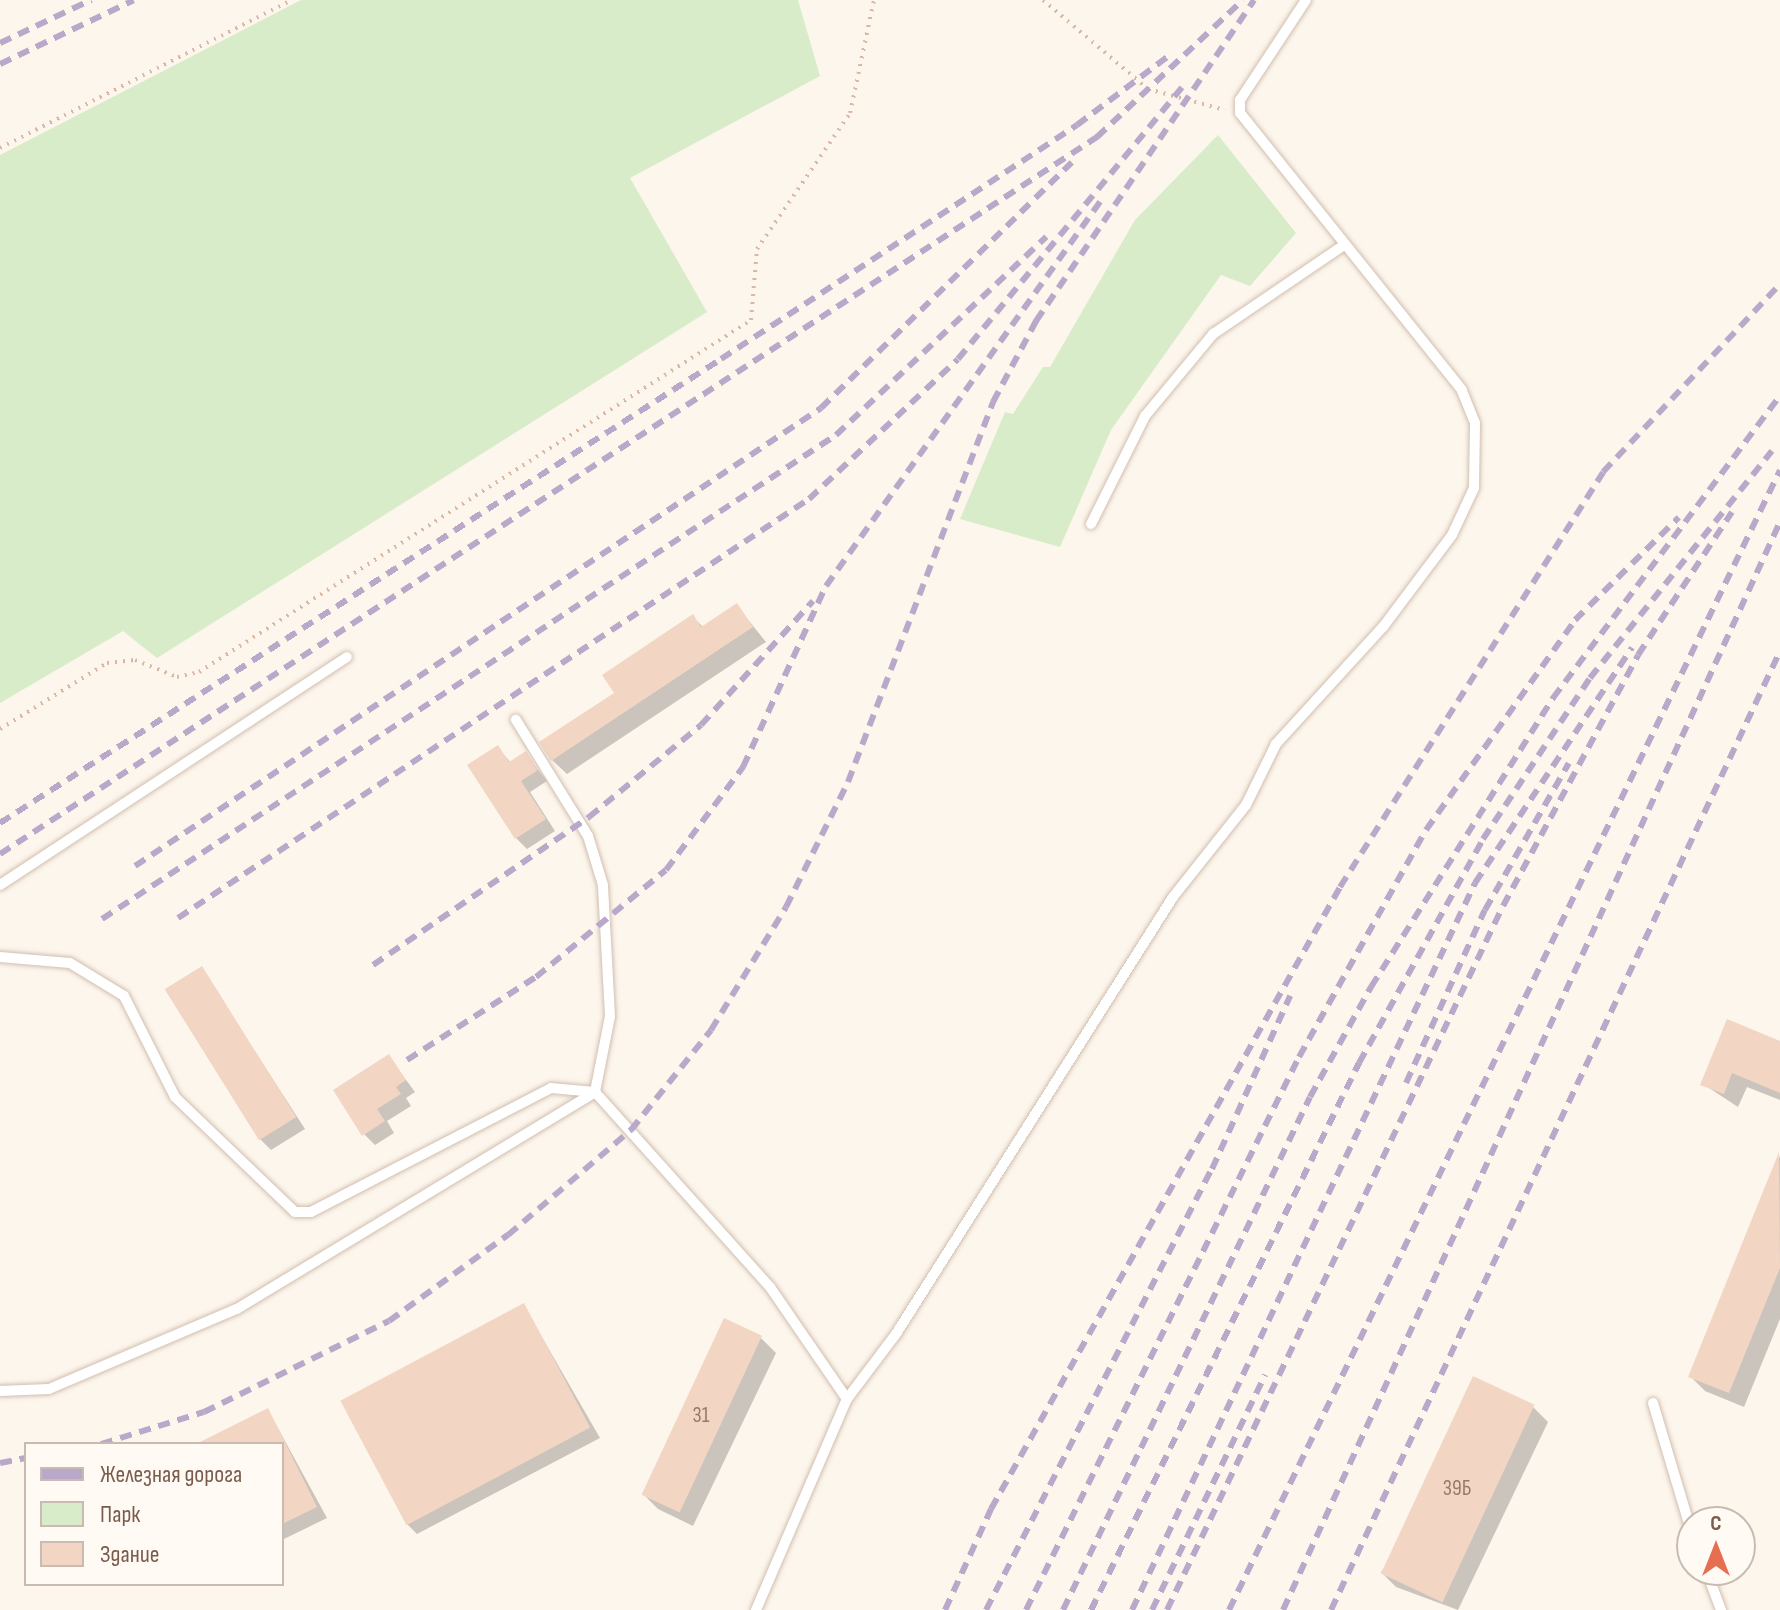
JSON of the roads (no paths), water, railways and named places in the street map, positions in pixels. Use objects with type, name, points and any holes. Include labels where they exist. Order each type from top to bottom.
[{"type":"lane","points":[[756,1610],[847,1399],[896,1334],[1173,897],[1246,805],[1276,744],[1383,627],[1452,535],[1474,488],[1475,423],[1462,390],[1341,247],[1269,142],[1240,113],[1240,100],[1306,0]]},
{"type":"lane","points":[[1091,524],[1145,416],[1213,334],[1341,247]]},
{"type":"lane","points":[[0,885],[347,657]]},
{"type":"lane","points":[[0,1391],[49,1389],[237,1309],[595,1092],[610,1016],[603,885],[588,836],[516,720]]},
{"type":"lane","points":[[0,957],[70,963],[124,996],[175,1097],[295,1212],[311,1212],[551,1088],[595,1092],[770,1287],[847,1399]]},
{"type":"lane","points":[[1653,1403],[1684,1506]]},
{"type":"lane","points":[[1712,1586],[1721,1610]]},
{"type":"railway","points":[[0,43],[91,0]]},
{"type":"railway","points":[[0,64],[134,0]]},
{"type":"railway","points":[[0,854],[1097,137],[1243,0]]},
{"type":"railway","points":[[107,1442],[204,1412],[389,1321],[508,1235],[631,1130],[711,1030],[786,907],[848,782],[993,402],[1036,321],[1254,0]]},
{"type":"railway","points":[[0,823],[721,359],[1077,125],[1170,55]]},
{"type":"railway","points":[[178,918],[809,499],[958,359],[1183,86]]},
{"type":"railway","points":[[135,866],[821,408],[1072,162]]},
{"type":"railway","points":[[407,1060],[536,977],[666,870],[743,767],[826,586],[1100,202]]},
{"type":"railway","points":[[102,919],[836,435],[1046,237]]},
{"type":"railway","points":[[945,1610],[991,1509],[1340,887],[1603,472],[1780,284]]},
{"type":"railway","points":[[1063,1610],[1310,1097],[1371,987],[1553,698],[1780,396]]},
{"type":"railway","points":[[1091,1610],[1359,1063],[1483,839],[1590,678],[1772,451]]},
{"type":"railway","points":[[1229,1610],[1780,470]]},
{"type":"railway","points":[[1167,1610],[1503,906],[1638,655],[1732,512]]},
{"type":"railway","points":[[1026,1610],[1299,1057],[1426,830],[1575,620],[1679,517]]},
{"type":"railway","points":[[1283,1610],[1780,522]]},
{"type":"railway","points":[[373,965],[589,817],[701,725],[813,601]]},
{"type":"railway","points":[[1132,1610],[1475,883],[1632,648]]},
{"type":"railway","points":[[1331,1610],[1780,651]]},
{"type":"railway","points":[[1406,1083],[1485,910],[1569,763]]},
{"type":"railway","points":[[986,1610],[1212,1169],[1290,996]]},
{"type":"railway","points":[[1152,1610],[1265,1375]]},
{"type":"railway","points":[[0,1463],[24,1458]]}]
